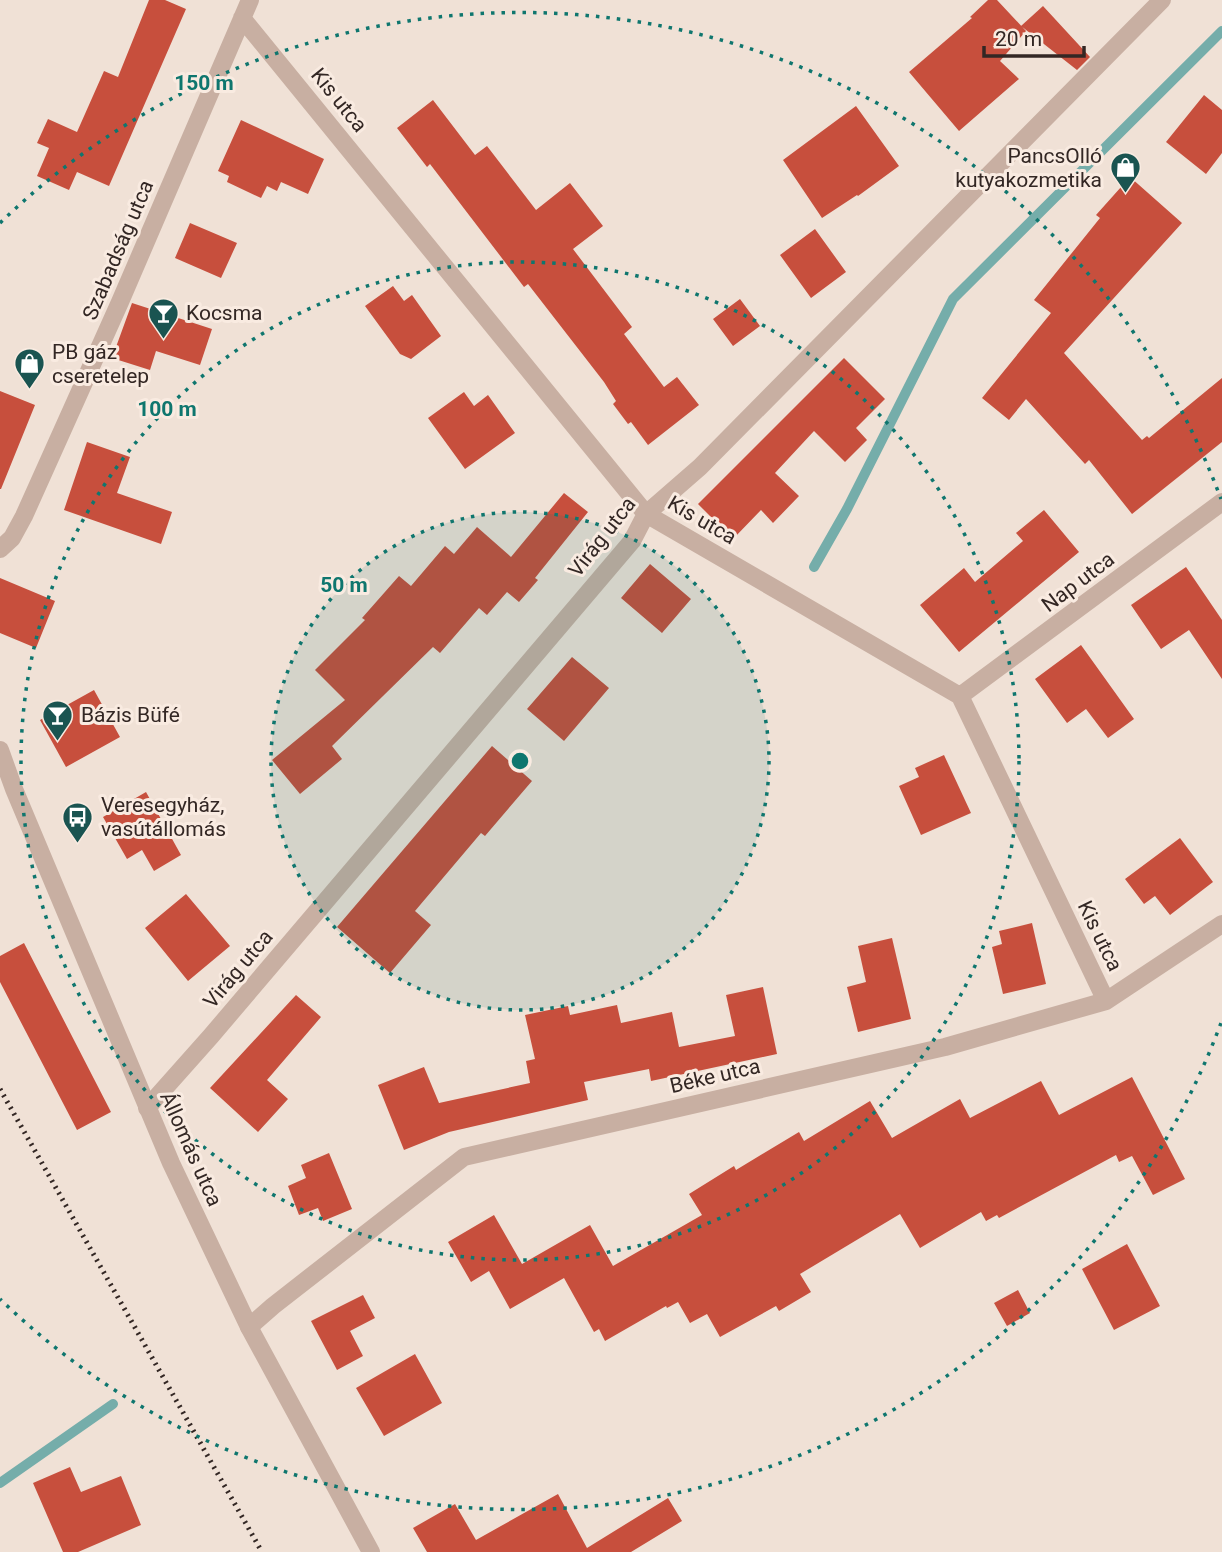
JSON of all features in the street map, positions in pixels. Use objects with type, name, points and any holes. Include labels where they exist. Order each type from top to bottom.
[{"type":"street","name":"Szabadság utca","points":[[0,550],[12,538],[30,504],[250,0]]},
{"type":"street","name":"Virág utca","points":[[147,1108],[632,541],[646,514],[700,467],[1162,0]]},
{"type":"street","name":"Kis utca","points":[[242,18],[646,514],[960,696],[1106,1001]]},
{"type":"street","name":"Nap utca","points":[[960,696],[1222,502]]},
{"type":"street","name":"Állomás utca","points":[[0,750],[147,1108],[249,1327],[371,1552]]},
{"type":"street","name":"Béke utca","points":[[249,1327],[464,1157],[945,1047],[1106,1001],[1222,924]]},
{"type":"building","points":[[149,0],[165,0],[186,9],[109,186],[77,172],[69,190],[37,176],[49,148],[37,143],[48,119],[77,132],[104,71],[118,77]]},
{"type":"building","points":[[988,0],[997,0],[1026,31],[1000,61],[1019,79],[959,131],[909,72],[972,18],[970,17]]},
{"type":"building","points":[[1043,6],[1090,57],[1077,70],[1021,26]]},
{"type":"building","points":[[1204,95],[1222,110],[1222,153],[1206,174],[1166,142]]},
{"type":"building","points":[[433,100],[475,155],[487,146],[536,210],[570,183],[603,226],[573,249],[632,327],[624,334],[664,387],[677,377],[699,405],[648,445],[613,404],[616,401],[604,382],[528,284],[524,287],[430,164],[427,167],[397,128]]},
{"type":"building","points":[[856,106],[899,166],[822,218],[783,160]]},
{"type":"building","points":[[241,120],[324,159],[308,194],[281,182],[277,191],[267,186],[261,198],[227,182],[229,176],[218,171]]},
{"type":"building","points":[[1130,177],[1182,223],[1064,353],[1142,440],[1147,436],[1149,438],[1222,378],[1222,442],[1132,514],[1089,460],[1085,464],[1026,399],[1009,420],[982,398],[1051,313],[1034,300],[1100,218],[1096,215]]},
{"type":"building","points":[[190,223],[237,243],[221,278],[175,258]]},
{"type":"building","points":[[815,229],[846,272],[811,298],[780,255]]},
{"type":"building","points":[[393,286],[404,301],[412,295],[441,336],[411,359],[400,354],[365,306]]},
{"type":"building","points":[[740,299],[760,326],[733,346],[713,319]]},
{"type":"building","name":"Kocsma","points":[[132,303],[212,329],[200,365],[156,351],[150,370],[112,358]]},
{"type":"building","points":[[844,358],[885,399],[856,428],[867,440],[845,462],[814,431],[775,473],[799,496],[773,523],[761,510],[733,539],[698,504]]},
{"type":"building","points":[[0,391],[35,405],[1,489],[0,489]]},
{"type":"building","points":[[464,392],[474,406],[488,395],[515,433],[465,469],[428,418]]},
{"type":"building","points":[[87,442],[130,457],[117,493],[172,512],[161,544],[64,510]]},
{"type":"building","points":[[564,493],[588,512],[519,602],[507,592],[487,615],[479,608],[440,653],[433,647],[332,746],[342,759],[300,794],[272,760],[345,700],[315,670],[365,620],[362,618],[399,576],[411,586],[445,546],[454,554],[477,527],[511,557]]},
{"type":"building","points":[[1044,510],[1079,552],[959,652],[920,605],[964,568],[975,582],[1023,541],[1016,533]]},
{"type":"building","points":[[650,564],[691,599],[662,633],[621,598]]},
{"type":"building","points":[[1186,567],[1222,620],[1222,679],[1189,630],[1161,649],[1131,605]]},
{"type":"building","points":[[0,578],[55,601],[36,648],[0,633]]},
{"type":"building","points":[[1081,645],[1134,719],[1108,738],[1086,709],[1067,723],[1035,679]]},
{"type":"building","points":[[572,657],[609,688],[564,741],[527,709]]},
{"type":"building","points":[[94,690],[120,737],[66,767],[40,720]]},
{"type":"building","points":[[492,746],[532,781],[485,836],[481,833],[415,911],[431,925],[390,973],[337,927]]},
{"type":"building","points":[[944,755],[971,813],[921,835],[899,786],[919,777],[915,768]]},
{"type":"building","points":[[146,792],[181,855],[154,871],[142,850],[127,859],[103,817]]},
{"type":"building","points":[[1180,838],[1213,882],[1170,915],[1155,896],[1144,904],[1125,879]]},
{"type":"building","points":[[186,894],[230,946],[188,981],[145,928]]},
{"type":"building","points":[[1032,923],[1046,984],[1003,994],[992,947],[1002,944],[999,931]]},
{"type":"building","points":[[892,938],[911,1019],[858,1032],[847,987],[866,982],[858,946]]},
{"type":"building","points":[[24,943],[111,1112],[77,1130],[0,982],[0,956]]},
{"type":"building","points":[[763,987],[777,1054],[651,1081],[649,1069],[584,1082],[588,1100],[449,1132],[404,1150],[378,1085],[424,1067],[439,1103],[530,1083],[526,1061],[535,1059],[525,1015],[568,1006],[570,1015],[617,1005],[621,1023],[672,1012],[679,1047],[735,1036],[726,995]]},
{"type":"building","points":[[296,995],[321,1017],[267,1080],[288,1099],[258,1132],[210,1088]]},
{"type":"building","points":[[1132,1077],[1185,1179],[1153,1195],[1132,1156],[1119,1162],[1116,1155],[999,1218],[997,1215],[986,1221],[981,1212],[920,1248],[900,1214],[800,1274],[811,1292],[779,1311],[776,1306],[720,1337],[707,1314],[690,1323],[678,1302],[667,1308],[666,1306],[605,1341],[599,1329],[594,1332],[564,1278],[510,1309],[489,1271],[471,1282],[448,1242],[494,1215],[522,1264],[590,1225],[613,1266],[702,1215],[689,1194],[734,1166],[736,1170],[799,1132],[804,1141],[870,1101],[892,1138],[960,1099],[970,1118],[1041,1081],[1059,1115]]},
{"type":"building","points":[[329,1153],[352,1209],[323,1221],[318,1208],[299,1215],[288,1186],[306,1178],[301,1165]]},
{"type":"building","points":[[1127,1244],[1160,1306],[1114,1330],[1082,1269]]},
{"type":"building","points":[[1018,1290],[1030,1313],[1007,1326],[994,1303]]},
{"type":"building","points":[[363,1295],[375,1318],[350,1331],[363,1356],[337,1370],[311,1321]]},
{"type":"building","points":[[415,1354],[442,1403],[384,1436],[356,1388]]},
{"type":"building","points":[[70,1467],[81,1492],[121,1476],[141,1525],[78,1552],[63,1552],[33,1483]]},
{"type":"building","points":[[558,1494],[587,1548],[668,1498],[682,1521],[631,1552],[427,1552],[413,1528],[455,1504],[476,1540]]},
{"type":"waterway","points":[[814,567],[847,509],[953,299],[1222,31]]},
{"type":"waterway","points":[[0,1483],[113,1404]]},
{"type":"railway","points":[[0,1089],[262,1552]]},
{"type":"place","name":"PancsOlló kutyakozmetika","points":[[1125,195]]},
{"type":"place","name":"Kocsma","points":[[163,340]]},
{"type":"place","name":"PB gáz cseretelep","points":[[29,391]]},
{"type":"place","name":"Bázis Büfé","points":[[58,742]]},
{"type":"place","name":"Veresegyház, vasútállomás","points":[[78,844]]}]
